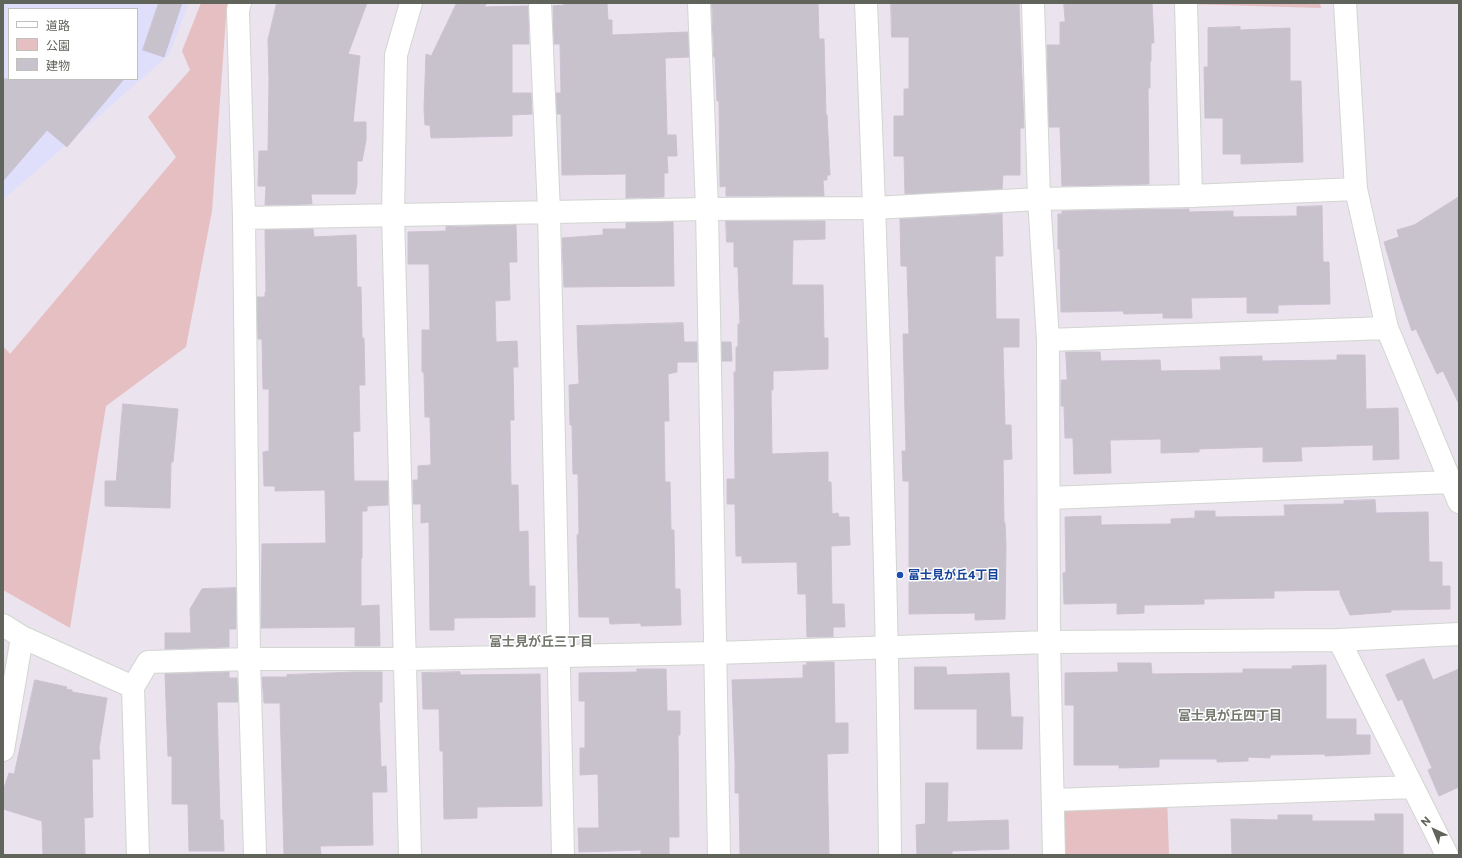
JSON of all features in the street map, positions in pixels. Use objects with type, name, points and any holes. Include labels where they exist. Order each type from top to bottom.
[{"type":"street","points":[[240,3],[238,10],[244,218],[249,659],[255,855]]},
{"type":"street","points":[[410,855],[394,215],[396,55],[411,3]]},
{"type":"street","points":[[540,3],[549,212],[563,855]]},
{"type":"street","points":[[699,3],[707,209],[719,855]]},
{"type":"street","points":[[866,3],[888,648],[890,855]]},
{"type":"street","points":[[1033,3],[1039,199],[1048,340],[1049,642],[1054,855]]},
{"type":"street","points":[[1186,3],[1191,196]]},
{"type":"street","points":[[1345,3],[1356,189],[1387,328],[1459,502]]},
{"type":"street","points":[[244,218],[707,209],[874,208],[1039,199],[1191,196],[1356,189]]},
{"type":"street","points":[[1048,340],[1387,328]]},
{"type":"street","points":[[1049,498],[1450,482]]},
{"type":"street","points":[[3,625],[22,637],[133,687]]},
{"type":"street","points":[[138,855],[133,687],[148,662],[249,659],[406,659],[715,654],[1049,642],[1339,640],[1459,634]]},
{"type":"street","points":[[3,750],[22,637]]},
{"type":"street","points":[[1339,640],[1447,855]]},
{"type":"street","points":[[1053,800],[1413,787]]},
{"type":"shaded area","points":[[3,3],[189,3],[169,55],[3,200]]},
{"type":"green space","points":[[201,3],[227,3],[212,211],[186,347],[106,406],[70,628],[3,590],[3,346],[10,354],[176,157],[148,117],[190,70],[182,51]]},
{"type":"green space","points":[[1320,3],[1321,8],[1186,4]]},
{"type":"green space","points":[[1167,796],[1169,855],[1054,855],[1053,800]]},
{"type":"building","points":[[159,3],[182,3],[164,57],[143,50]]},
{"type":"building","points":[[277,3],[367,3],[348,54],[360,56],[353,122],[366,122],[366,140],[362,161],[357,161],[357,184],[355,194],[311,194],[312,204],[265,205],[266,186],[258,186],[259,151],[268,151],[268,40]]},
{"type":"building","points":[[457,3],[487,3],[484,7],[528,6],[529,44],[512,44],[512,93],[531,93],[532,114],[512,115],[512,136],[431,138],[430,125],[425,125],[424,109],[426,54],[431,56]]},
{"type":"building","points":[[564,3],[607,3],[608,20],[612,20],[612,35],[688,32],[689,57],[665,58],[667,135],[676,135],[677,156],[667,156],[668,173],[664,173],[664,197],[626,198],[626,174],[562,175],[561,114],[557,114],[556,93],[561,93],[560,44],[554,44],[553,6],[564,5]]},
{"type":"building","points":[[712,3],[818,3],[819,39],[824,39],[826,115],[830,175],[827,175],[827,180],[823,180],[824,196],[726,196],[726,186],[720,187],[719,101],[717,101]]},
{"type":"building","points":[[891,3],[1019,3],[1024,128],[1020,128],[1020,175],[1003,175],[1002,189],[905,194],[904,156],[894,156],[894,116],[904,116],[904,89],[909,89],[909,37],[892,37]]},
{"type":"building","points":[[1064,3],[1152,3],[1154,43],[1151,43],[1150,88],[1148,88],[1149,184],[1062,186],[1060,127],[1049,127],[1047,45],[1060,45],[1060,22],[1065,22]]},
{"type":"building","points":[[1240,27],[1240,30],[1290,28],[1290,81],[1301,81],[1303,162],[1241,164],[1241,154],[1223,154],[1223,118],[1205,118],[1204,67],[1208,67],[1208,28]]},
{"type":"building","points":[[3,79],[123,80],[67,147],[47,130],[3,181]]},
{"type":"building","points":[[1459,197],[1459,404],[1443,371],[1437,374],[1416,329],[1412,331],[1384,242],[1399,237],[1397,230],[1414,225]]},
{"type":"building","points":[[1322,206],[1323,262],[1329,262],[1330,304],[1278,305],[1278,313],[1247,313],[1247,297],[1191,298],[1192,318],[1163,318],[1163,313],[1124,314],[1123,311],[1061,312],[1058,214],[1062,214],[1062,211],[1189,209],[1189,212],[1233,211],[1233,217],[1297,216],[1297,207]]},
{"type":"building","points":[[1002,214],[1003,256],[995,256],[996,319],[1019,319],[1019,347],[1003,347],[1005,425],[1011,425],[1012,459],[1003,460],[1006,546],[1005,619],[975,620],[975,613],[909,614],[909,481],[903,481],[902,451],[906,451],[903,334],[909,334],[907,266],[901,266],[900,219]]},
{"type":"building","points":[[726,221],[825,221],[825,239],[793,240],[792,285],[823,285],[824,338],[828,338],[828,369],[773,371],[773,390],[771,390],[772,454],[828,452],[828,482],[831,482],[832,514],[838,513],[839,517],[849,517],[850,545],[831,546],[832,604],[844,604],[845,627],[833,627],[833,637],[807,637],[806,594],[798,594],[797,562],[742,563],[742,556],[736,556],[735,504],[727,504],[727,479],[735,479],[734,372],[736,372],[738,324],[740,324],[738,267],[734,267],[734,242],[727,242]]},
{"type":"building","points":[[673,222],[674,286],[564,287],[562,238],[603,235],[603,229],[626,229],[626,223]]},
{"type":"building","points":[[516,225],[517,262],[509,262],[510,300],[495,301],[496,342],[517,341],[518,367],[513,367],[514,420],[510,420],[511,485],[518,485],[519,532],[528,531],[529,586],[535,586],[535,617],[454,618],[454,630],[430,630],[429,522],[421,523],[421,504],[413,504],[413,480],[418,480],[418,466],[431,465],[430,417],[425,417],[424,372],[422,372],[422,330],[430,330],[429,264],[408,264],[408,232],[446,231],[446,227]]},
{"type":"building","points":[[313,229],[314,237],[356,235],[357,287],[361,287],[365,385],[359,385],[360,431],[353,432],[354,481],[388,481],[388,505],[367,506],[367,511],[362,511],[361,606],[379,605],[380,646],[355,646],[355,627],[261,628],[262,544],[326,543],[325,490],[275,491],[275,486],[264,486],[263,452],[269,451],[269,389],[263,389],[262,339],[258,339],[257,297],[265,297],[266,292],[265,230]]},
{"type":"building","points":[[683,323],[684,342],[697,342],[697,362],[677,362],[677,372],[668,374],[669,421],[664,421],[665,482],[670,482],[671,530],[674,530],[675,589],[680,589],[681,625],[641,626],[641,623],[610,624],[609,617],[579,617],[577,535],[579,534],[578,474],[573,474],[572,425],[570,425],[569,385],[579,384],[577,326]]},
{"type":"building","points":[[722,342],[731,342],[732,361],[722,361]]},
{"type":"building","points":[[1066,352],[1100,352],[1101,361],[1160,360],[1161,371],[1221,370],[1220,357],[1262,356],[1262,361],[1337,360],[1337,355],[1365,355],[1366,409],[1398,408],[1399,459],[1373,460],[1373,445],[1301,447],[1302,461],[1263,462],[1263,447],[1199,449],[1199,452],[1161,453],[1161,439],[1110,440],[1111,473],[1074,474],[1073,438],[1065,438],[1064,406],[1061,406],[1061,380],[1067,380]]},
{"type":"building","points":[[123,404],[178,409],[173,462],[171,462],[170,508],[105,506],[105,481],[116,481]]},
{"type":"building","points":[[1375,500],[1376,513],[1428,512],[1429,562],[1442,562],[1442,586],[1450,586],[1450,609],[1391,610],[1391,612],[1350,615],[1340,594],[1340,590],[1274,591],[1274,598],[1204,599],[1204,604],[1144,605],[1144,613],[1117,614],[1117,603],[1064,604],[1063,573],[1066,572],[1065,517],[1101,516],[1101,525],[1171,524],[1171,519],[1195,518],[1195,511],[1215,511],[1215,517],[1285,516],[1284,505],[1344,504],[1344,501]]},
{"type":"building","points":[[236,588],[236,629],[229,629],[229,647],[165,649],[165,633],[191,633],[190,609],[202,589]]},
{"type":"building","points":[[1424,659],[1433,680],[1459,669],[1459,787],[1439,796],[1428,770],[1432,768],[1402,699],[1398,701],[1386,675]]},
{"type":"building","points":[[807,662],[834,662],[835,723],[848,723],[848,753],[827,754],[829,855],[740,855],[739,793],[735,793],[732,680],[803,678],[803,665],[807,665]]},
{"type":"building","points":[[1118,663],[1151,663],[1152,674],[1243,673],[1243,669],[1292,669],[1292,666],[1326,665],[1326,719],[1356,719],[1356,735],[1370,735],[1370,754],[1325,756],[1325,754],[1270,755],[1270,758],[1248,757],[1248,761],[1217,762],[1217,759],[1159,759],[1159,767],[1119,768],[1119,765],[1074,765],[1074,705],[1065,705],[1065,673],[1118,672]]},
{"type":"building","points":[[915,667],[946,667],[947,675],[1009,673],[1011,717],[1023,717],[1022,749],[977,749],[977,709],[915,709]]},
{"type":"building","points":[[637,669],[666,669],[667,711],[680,711],[680,735],[678,735],[679,837],[669,837],[669,855],[641,855],[641,850],[579,852],[578,828],[599,828],[598,774],[580,775],[580,748],[585,748],[585,701],[579,701],[579,673],[637,672]]},
{"type":"building","points":[[229,672],[229,678],[237,678],[238,702],[217,702],[220,820],[223,820],[224,851],[189,851],[188,804],[172,804],[172,756],[168,756],[165,674]]},
{"type":"building","points":[[382,672],[382,702],[379,702],[381,767],[386,766],[387,792],[372,792],[373,845],[320,846],[321,855],[284,855],[280,703],[264,703],[262,677],[287,677],[287,675]]},
{"type":"building","points":[[460,672],[460,675],[540,674],[542,806],[477,807],[477,818],[444,819],[443,751],[440,751],[439,709],[423,709],[422,673]]},
{"type":"building","points":[[35,680],[67,687],[66,689],[72,690],[72,692],[107,698],[99,748],[100,759],[92,759],[93,817],[84,818],[85,855],[43,855],[42,821],[3,809],[3,791],[9,773],[14,774]]},
{"type":"building","points":[[926,783],[948,783],[947,822],[1008,820],[1009,849],[952,851],[952,855],[917,855],[916,825],[925,824]]},
{"type":"building","points":[[1375,814],[1403,814],[1403,855],[1232,855],[1231,819],[1278,820],[1278,815],[1312,815],[1312,821],[1375,821]]},
{"type":"place","name":"富士見が丘4丁目","points":[[900,575]]},
{"type":"district","name":"富士見が丘三丁目","points":[[541,642]]},
{"type":"district","name":"富士見が丘四丁目","points":[[1230,716]]}]
